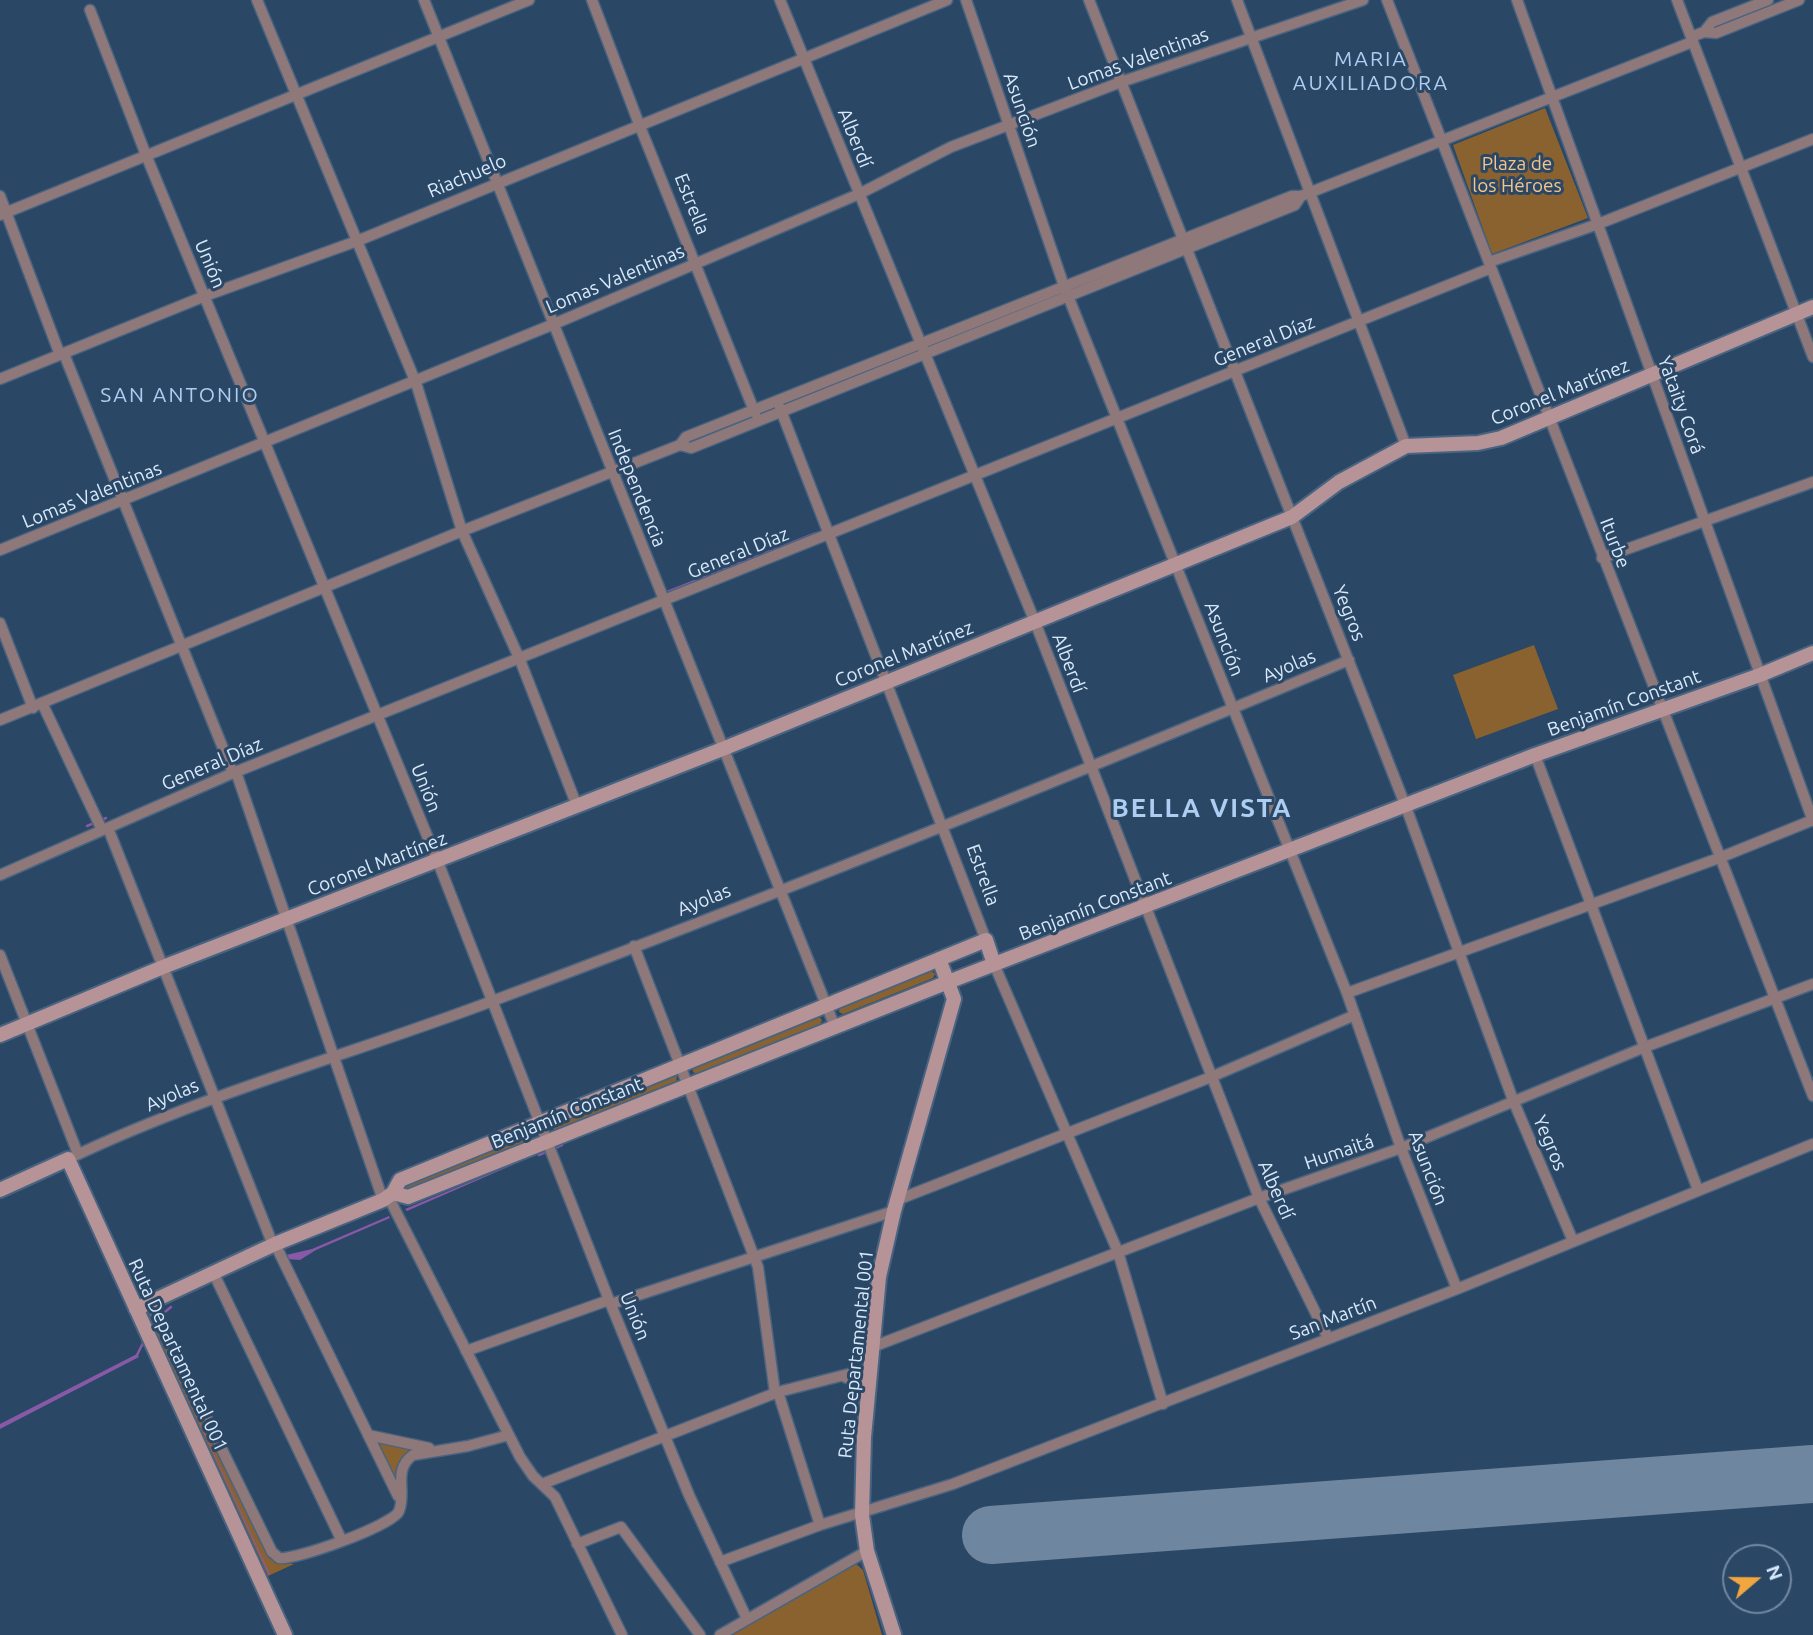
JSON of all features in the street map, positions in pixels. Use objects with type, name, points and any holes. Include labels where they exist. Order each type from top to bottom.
[{"type":"street","points":[[257,0],[416,383],[462,531],[517,654],[577,806]]},
{"type":"street","name":"Independencia","points":[[424,0],[835,1027]]},
{"type":"street","points":[[3,214],[529,0]]},
{"type":"street","name":"Estrella","points":[[592,0],[758,421]]},
{"type":"street","name":"Alberdí","points":[[780,0],[923,355],[1035,622],[1259,1198],[1328,1338]]},
{"type":"street","name":"Riachuelo","points":[[0,380],[205,296],[357,240],[947,0]]},
{"type":"street","name":"Asunción","points":[[966,0],[1066,291],[1347,993],[1401,1149],[1457,1289]]},
{"type":"street","name":"Yegros","points":[[1089,0],[1406,807],[1513,1100],[1573,1241]]},
{"type":"street","points":[[1237,0],[1305,195],[1406,446]]},
{"type":"street","name":"Lomas Valentinas","points":[[0,550],[416,383],[859,194],[951,147],[1121,82],[1363,0]]},
{"type":"street","name":"Iturbe","points":[[1387,0],[1813,1097]]},
{"type":"street","name":"Yataity Corá","points":[[1517,0],[1813,820]]},
{"type":"street","points":[[1677,0],[1813,358]]},
{"type":"street","points":[[0,720],[38,707],[462,531],[680,445],[687,436],[919,344],[1066,291],[1184,244],[1296,205],[1305,195],[1692,39],[1704,32],[1712,22],[1768,0]]},
{"type":"street","points":[[1704,32],[1716,33],[1799,0]]},
{"type":"street","name":"Unión","points":[[90,10],[146,155],[438,862],[610,1302],[665,1436],[747,1619]]},
{"type":"street","name":"General Díaz","points":[[0,875],[102,825],[232,769],[827,530],[1116,420],[1490,265],[1740,170],[1813,139]]},
{"type":"street","points":[[0,195],[3,214],[232,769],[334,1055],[388,1196],[509,1435],[533,1476],[555,1497],[622,1635]]},
{"type":"street","points":[[680,445],[691,448],[923,355],[1066,291]]},
{"type":"street","name":"Coronel Martínez","points":[[0,1035],[163,967],[725,748],[1292,517],[1349,475],[1406,446],[1490,441],[1551,420],[1813,307]]},
{"type":"street","name":"Estrella","points":[[778,400],[944,826],[994,964],[1118,1252],[1163,1404]]},
{"type":"street","points":[[1602,558],[1813,482]]},
{"type":"street","points":[[0,623],[38,707],[102,825],[163,967],[277,1251],[400,1499]]},
{"type":"street","name":"Benjamín Constant","points":[[388,1196],[408,1197],[549,1147],[689,1085],[994,964],[1146,908],[1535,755],[1760,675],[1813,653]]},
{"type":"street","name":"Ayolas","points":[[73,1156],[214,1096],[492,1002],[944,826],[1349,660]]},
{"type":"street","points":[[1535,755],[1698,1190]]},
{"type":"street","points":[[1347,993],[1591,902],[1719,858],[1813,820]]},
{"type":"street","name":"Benjamín Constant","points":[[136,1309],[149,1300],[218,1281],[388,1196],[400,1180],[986,940]]},
{"type":"street","points":[[634,946],[754,1255],[777,1392],[820,1525]]},
{"type":"street","points":[[0,955],[28,1023],[73,1156],[0,1190]]},
{"type":"street","name":"Ruta Departamental 001","points":[[894,1635],[867,1551],[862,1514],[868,1401],[875,1346],[879,1277],[895,1205],[954,999],[939,959]]},
{"type":"street","name":"Humaitá","points":[[875,1346],[1259,1198],[1401,1149],[1645,1047],[1813,984]]},
{"type":"street","points":[[467,1351],[895,1205],[1355,1016]]},
{"type":"street","name":"San Martín","points":[[720,1562],[820,1525],[953,1484],[1163,1404],[1457,1289],[1813,1144]]},
{"type":"street","name":"Ruta Departamental 001","points":[[73,1156],[147,1334],[285,1635]]},
{"type":"street","points":[[218,1281],[341,1539]]},
{"type":"street","points":[[149,1300],[272,1552],[279,1558],[289,1560],[388,1522],[397,1515],[404,1463],[421,1452],[468,1446],[509,1435]]},
{"type":"street","points":[[542,1485],[777,1392],[872,1368]]},
{"type":"street","points":[[843,1375],[859,1384],[868,1401]]},
{"type":"street","points":[[368,1435],[436,1450]]},
{"type":"street","points":[[577,1544],[621,1527],[700,1635]]},
{"type":"street","points":[[720,1635],[867,1551]]},
{"type":"green space","name":"Plaza de los Héroes","points":[[1545,108],[1588,218],[1492,254],[1453,145]]},
{"type":"green space","points":[[1534,645],[1558,709],[1476,739],[1453,675]]},
{"type":"green space","points":[[930,970],[935,974],[933,978],[843,1014],[839,1012],[840,1007]]},
{"type":"green space","points":[[818,1016],[822,1020],[820,1024],[697,1074],[693,1072],[693,1068]]},
{"type":"green space","points":[[673,1074],[677,1076],[676,1082],[557,1131],[553,1129],[553,1124]]},
{"type":"green space","points":[[531,1133],[531,1141],[409,1191],[406,1189],[405,1184]]},
{"type":"green space","points":[[153,1318],[267,1552],[275,1561],[294,1564],[268,1576],[151,1321]]},
{"type":"green space","points":[[376,1442],[420,1449],[402,1460],[396,1480]]},
{"type":"green space","points":[[856,1564],[863,1570],[882,1635],[732,1635]]},
{"type":"shaded area","points":[[815,532],[816,534],[666,593],[666,591]]},
{"type":"shaded area","points":[[540,1153],[407,1211],[405,1209]]},
{"type":"shaded area","points":[[389,1216],[390,1218],[316,1250],[300,1260],[286,1259],[286,1255],[312,1249]]},
{"type":"shaded area","points":[[152,1320],[270,1574],[269,1575]]},
{"type":"shaded area","points":[[137,1354],[139,1357],[0,1429],[0,1424]]},
{"type":"waterway","points":[[87,826],[106,818]]},
{"type":"waterway","points":[[539,1155],[562,1145]]},
{"type":"waterway","points":[[160,1316],[171,1307]]},
{"type":"waterway","points":[[137,1355],[145,1339]]},
{"type":"runway","points":[[991,1535],[1813,1474]]},
{"type":"district","name":"MARIA AUXILIADORA","points":[[1371,71]]},
{"type":"district","name":"SAN ANTONIO","points":[[180,395]]},
{"type":"district","name":"BELLA VISTA","points":[[1202,808]]}]
